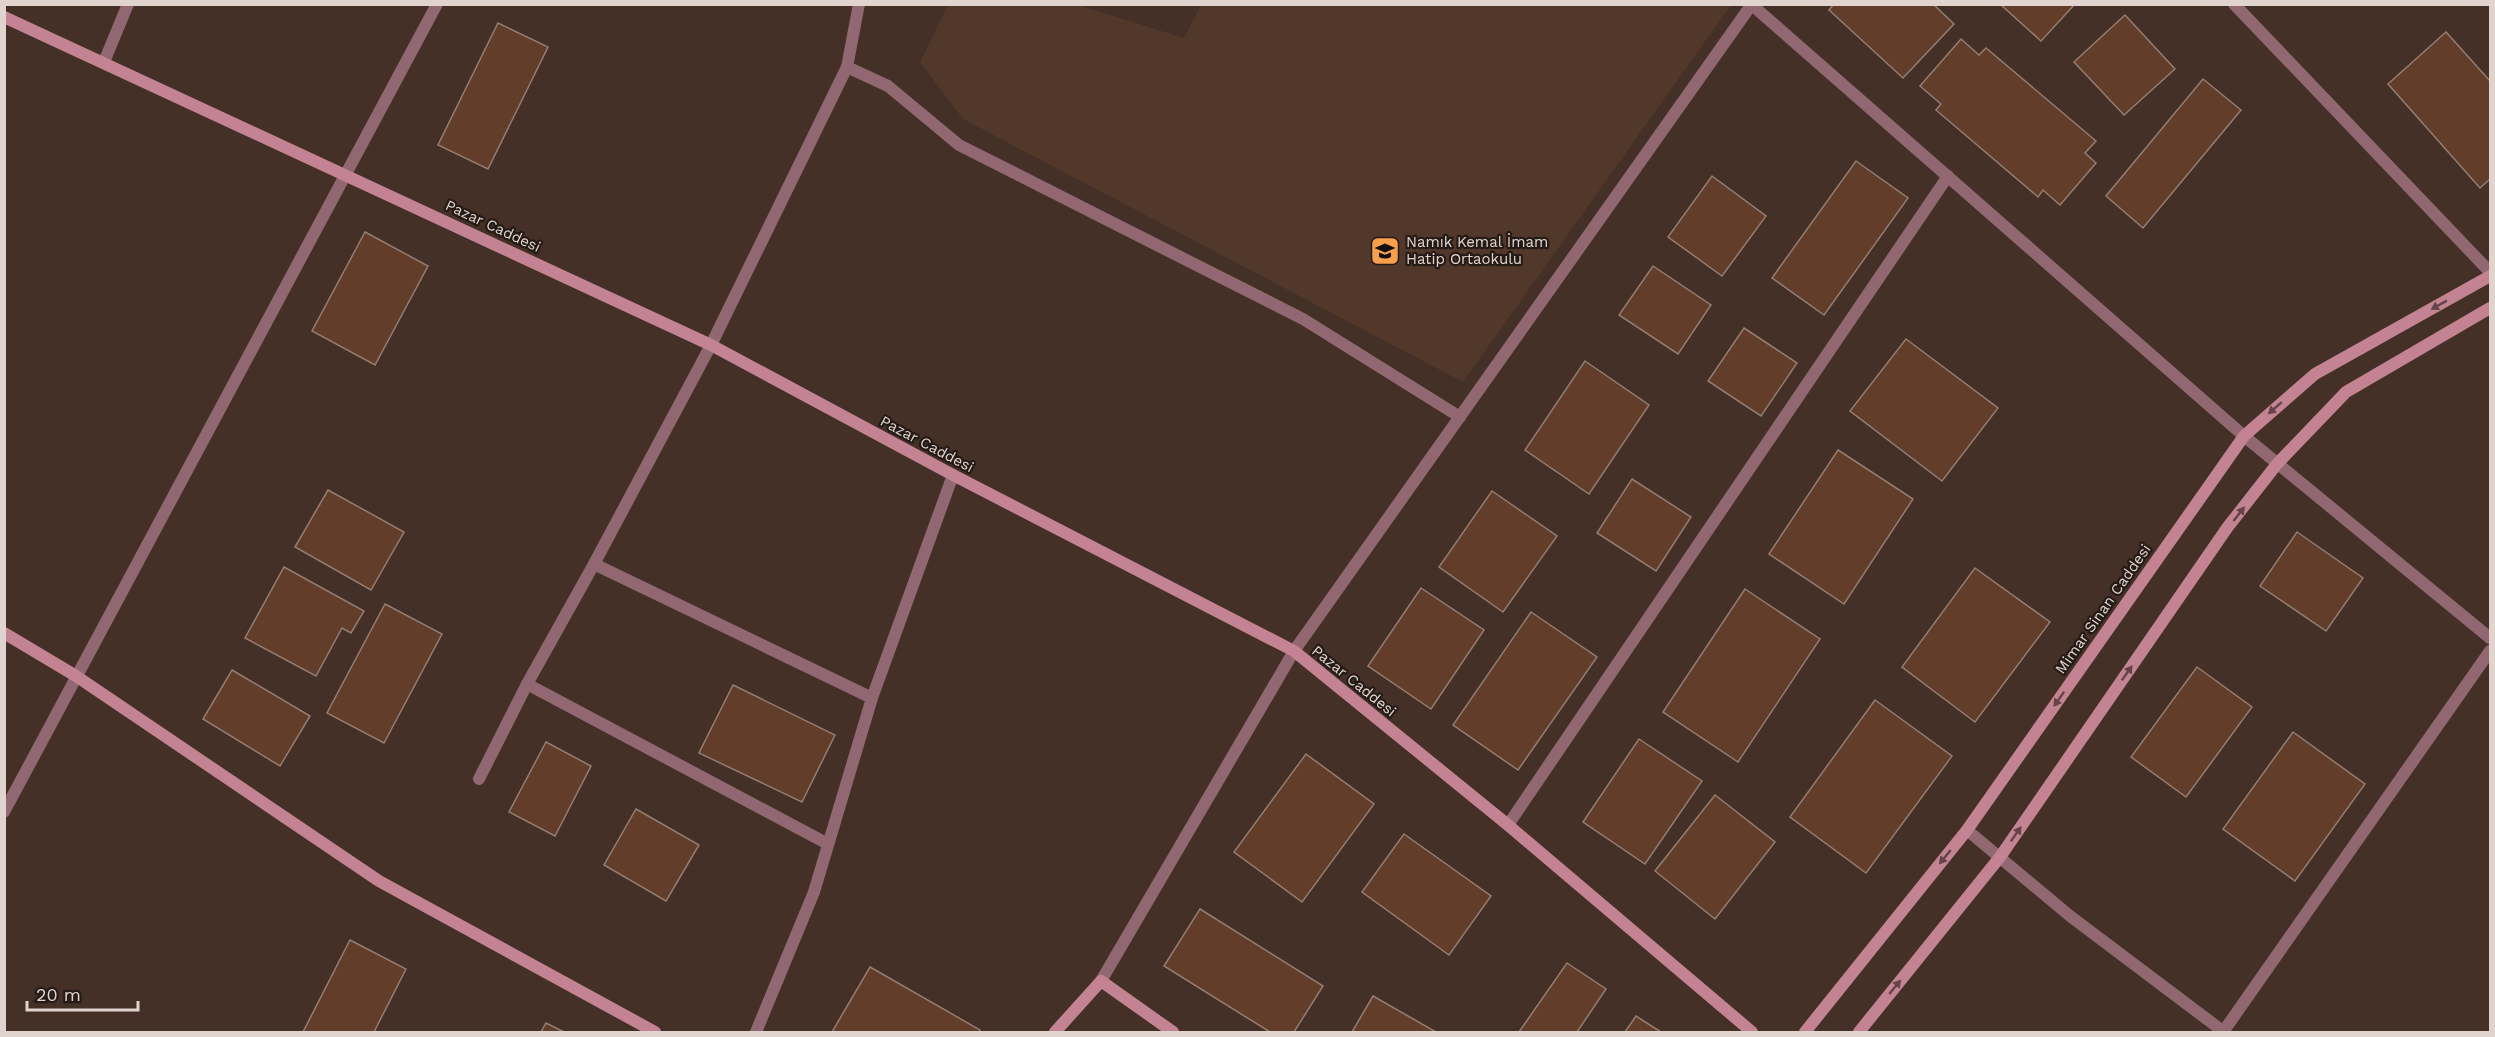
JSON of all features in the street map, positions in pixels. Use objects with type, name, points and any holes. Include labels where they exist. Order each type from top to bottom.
[{"type":"main road","name":"Pazar Caddesi","points":[[4,17],[711,345],[953,475],[1294,651],[1508,825],[1752,1032]]},
{"type":"main road","name":"Mimar Sinan Caddesi","points":[[1805,1032],[1967,830],[2244,436],[2315,374],[2490,274]]},
{"type":"main road","points":[[1859,1032],[2000,857],[2227,528],[2277,464],[2346,392],[2490,308]]},
{"type":"main road","points":[[4,633],[76,676],[378,881],[655,1032]]},
{"type":"main road","points":[[1055,1032],[1101,981],[1173,1032]]},
{"type":"street","points":[[104,62],[128,4]]},
{"type":"street","points":[[4,812],[436,4]]},
{"type":"street","points":[[479,779],[527,684],[711,345],[847,67],[859,4]]},
{"type":"street","points":[[2234,4],[2490,274]]},
{"type":"street","points":[[1101,981],[1294,651],[1752,5],[2244,436],[2490,638]]},
{"type":"street","points":[[847,67],[888,86],[959,145],[1303,319],[1460,417]]},
{"type":"street","points":[[1508,825],[1948,176]]},
{"type":"street","points":[[756,1032],[814,892],[872,698],[953,475]]},
{"type":"street","points":[[594,564],[872,698]]},
{"type":"street","points":[[1967,830],[2070,916],[2224,1032],[2490,651]]},
{"type":"street","points":[[527,684],[828,844]]},
{"type":"shaded area","name":"Namık Kemal İmam Hatip Ortaokulu","points":[[948,5],[1078,5],[1184,38],[1201,5],[1731,5],[1463,382],[963,119],[920,62]]},
{"type":"building","points":[[1834,4],[1933,4],[1954,24],[1903,78],[1829,10]]},
{"type":"building","points":[[2000,4],[2075,4],[2041,41]]},
{"type":"building","points":[[2125,15],[2175,69],[2124,115],[2074,62]]},
{"type":"building","points":[[498,23],[548,47],[488,169],[438,145]]},
{"type":"building","points":[[2446,32],[2490,81],[2490,179],[2480,188],[2388,84]]},
{"type":"building","points":[[1961,39],[1979,55],[1986,48],[2096,141],[2085,153],[2096,163],[2060,205],[2043,190],[2038,197],[1936,110],[1941,104],[1920,86]]},
{"type":"building","points":[[2203,79],[2241,110],[2143,228],[2106,196]]},
{"type":"building","points":[[1856,161],[1908,198],[1824,315],[1772,278]]},
{"type":"building","points":[[1712,176],[1766,216],[1722,276],[1668,237]]},
{"type":"building","points":[[365,232],[428,266],[375,365],[312,331]]},
{"type":"building","points":[[1653,266],[1711,305],[1678,354],[1619,315]]},
{"type":"building","points":[[1744,328],[1797,363],[1761,416],[1708,381]]},
{"type":"building","points":[[1906,339],[1998,408],[1942,481],[1850,411]]},
{"type":"building","points":[[1585,361],[1649,405],[1589,494],[1525,450]]},
{"type":"building","points":[[1838,450],[1913,499],[1844,604],[1769,554]]},
{"type":"building","points":[[1632,479],[1691,517],[1656,571],[1597,533]]},
{"type":"building","points":[[328,490],[404,532],[371,590],[295,547]]},
{"type":"building","points":[[1492,491],[1557,536],[1503,612],[1439,567]]},
{"type":"building","points":[[2297,532],[2363,578],[2326,631],[2260,586]]},
{"type":"building","points":[[284,567],[364,611],[351,633],[342,628],[316,676],[245,638]]},
{"type":"building","points":[[1975,568],[2050,622],[1975,722],[1902,667]]},
{"type":"building","points":[[1421,588],[1484,630],[1431,709],[1368,666]]},
{"type":"building","points":[[1745,589],[1820,639],[1738,762],[1663,712]]},
{"type":"building","points":[[385,604],[442,634],[384,743],[327,713]]},
{"type":"building","points":[[1531,612],[1597,657],[1518,770],[1453,725]]},
{"type":"building","points":[[2197,667],[2252,707],[2186,797],[2131,757]]},
{"type":"building","points":[[232,670],[310,716],[280,766],[203,719]]},
{"type":"building","points":[[733,685],[835,735],[802,802],[699,753]]},
{"type":"building","points":[[1875,700],[1952,756],[1866,873],[1790,817]]},
{"type":"building","points":[[2293,732],[2365,784],[2295,881],[2223,829]]},
{"type":"building","points":[[1639,739],[1702,781],[1645,864],[1583,822]]},
{"type":"building","points":[[546,742],[591,766],[555,836],[509,812]]},
{"type":"building","points":[[1306,754],[1374,804],[1302,902],[1234,852]]},
{"type":"building","points":[[1715,795],[1775,842],[1715,919],[1655,871]]},
{"type":"building","points":[[636,809],[699,845],[666,901],[604,865]]},
{"type":"building","points":[[1404,834],[1491,896],[1449,955],[1362,892]]},
{"type":"building","points":[[1200,909],[1323,986],[1294,1032],[1270,1032],[1164,966]]},
{"type":"building","points":[[350,940],[406,969],[374,1032],[303,1032]]},
{"type":"building","points":[[1567,963],[1606,989],[1577,1032],[1519,1032]]},
{"type":"building","points":[[870,967],[980,1030],[979,1032],[832,1032]]},
{"type":"building","points":[[1373,996],[1436,1032],[1352,1032]]},
{"type":"building","points":[[1636,1016],[1661,1032],[1625,1032]]},
{"type":"building","points":[[546,1023],[564,1032],[541,1032]]},
{"type":"place","name":"Namık Kemal İmam Hatip Ortaokulu","points":[[1385,251]]}]
